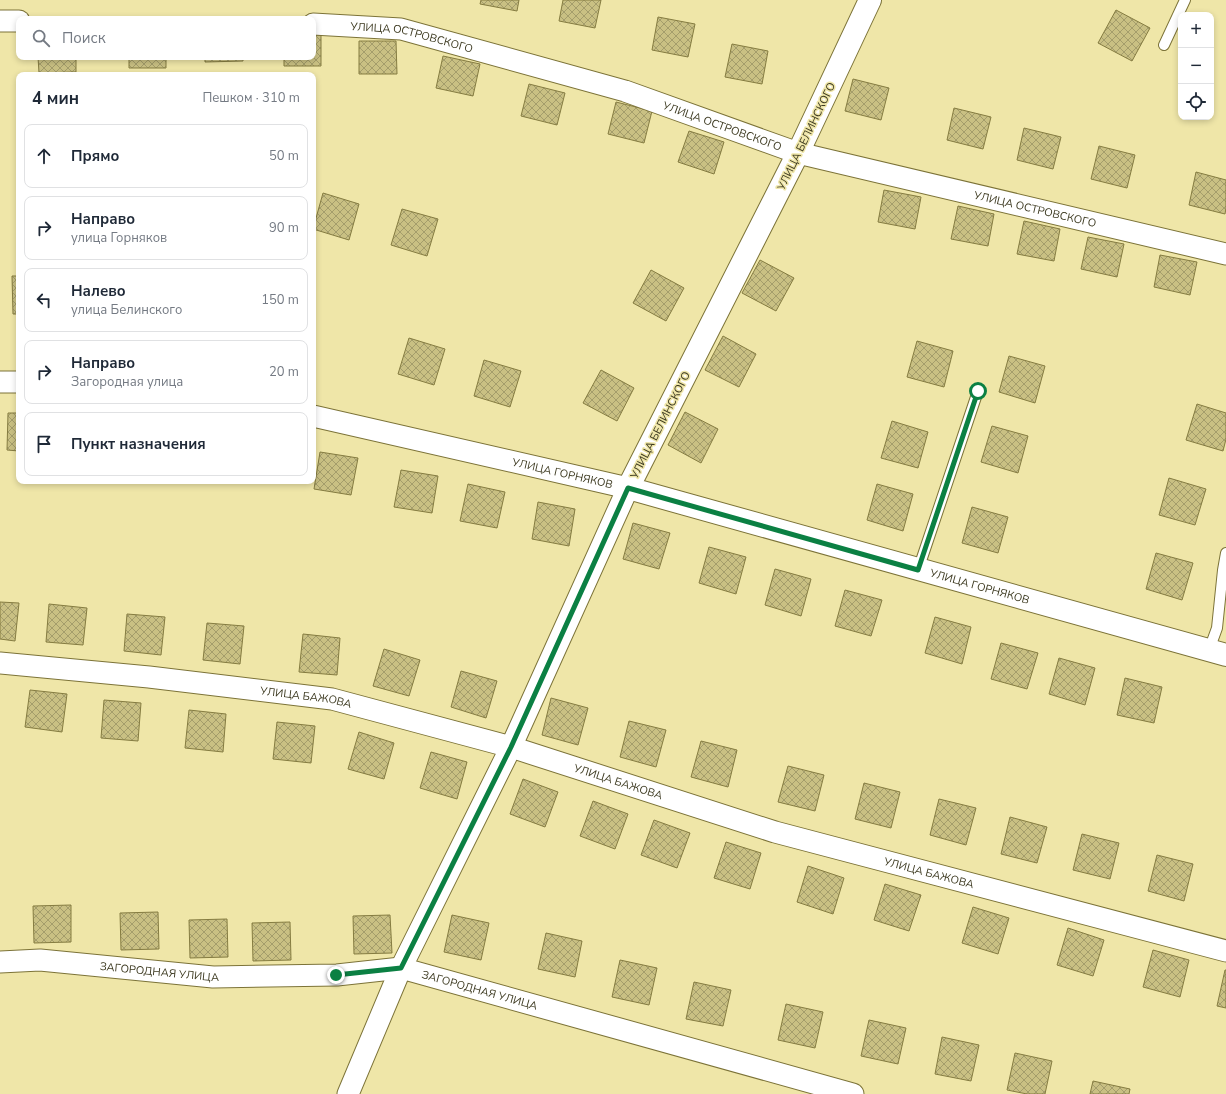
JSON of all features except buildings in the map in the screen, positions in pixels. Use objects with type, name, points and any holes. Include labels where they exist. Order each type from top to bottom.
[{"type":"street","name":"УЛИЦА БЕЛИНСКОГО","points":[[348,1094],[401,968],[511,747],[628,488],[798,153],[870,0]]},
{"type":"street","points":[[0,21],[16,21]]},
{"type":"street","name":"УЛИЦА ОСТРОВСКОГО","points":[[316,24],[401,29],[625,91],[798,153],[1226,254]]},
{"type":"street","points":[[0,382],[16,382]]},
{"type":"street","name":"УЛИЦА ГОРНЯКОВ","points":[[316,417],[628,488],[1217,653]]},
{"type":"street","name":"УЛИЦА БАЖОВА","points":[[0,663],[149,676],[332,699],[511,747],[775,832],[1226,951]]},
{"type":"street","name":"ЗАГОРОДНАЯ УЛИЦА","points":[[0,962],[40,960],[213,977],[336,975],[401,968],[853,1094]]},
{"type":"lane","points":[[1164,45],[1185,0]]},
{"type":"lane","points":[[918,570],[978,391]]},
{"type":"lane","points":[[1217,653],[1217,628],[1226,553]]},
{"type":"lane","points":[[1217,628],[1226,618]]},
{"type":"route","points":[[336,975],[401,968],[511,747],[628,488],[918,570],[978,391]]}]
